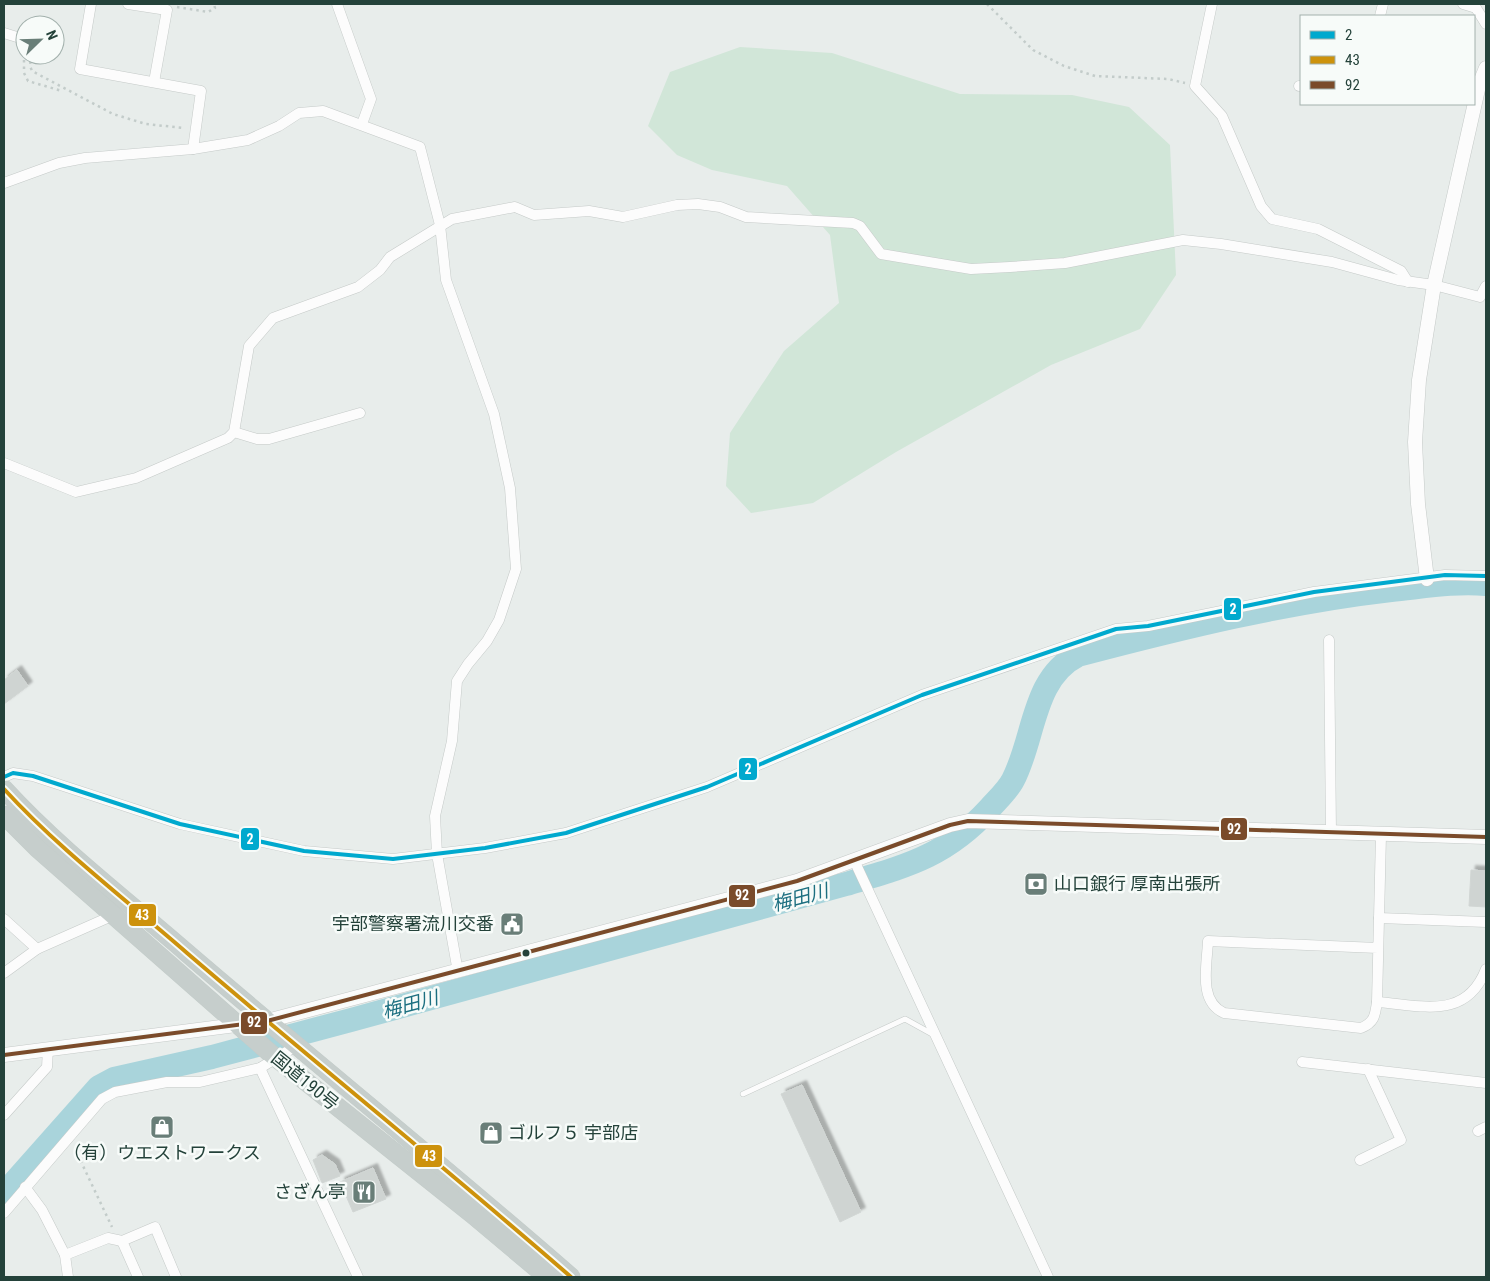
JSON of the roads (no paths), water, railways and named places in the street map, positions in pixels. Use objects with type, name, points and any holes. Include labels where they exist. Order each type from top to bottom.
[{"type":"highway","name":"国道190号","points":[[4,788],[70,853],[270,1024],[474,1192],[571,1277]]},
{"type":"highway","name":"国道190号","points":[[4,815],[37,848],[273,1055],[548,1277]]},
{"type":"street","points":[[91,4],[80,69],[201,91],[193,149]]},
{"type":"street","points":[[128,4],[167,10],[154,82]]},
{"type":"street","points":[[337,4],[371,99],[362,124]]},
{"type":"street","points":[[1212,4],[1195,86],[1222,116],[1261,206],[1272,219],[1318,229],[1401,270],[1408,282]]},
{"type":"street","points":[[1463,4],[1476,8],[1486,24]]},
{"type":"street","points":[[1475,103],[1479,85],[1486,68]]},
{"type":"street","points":[[1427,579],[1418,504],[1416,442],[1419,380],[1434,285],[1474,105]]},
{"type":"street","points":[[4,183],[59,162],[193,149],[248,140],[279,126],[299,113],[323,111],[420,147],[440,226],[446,280],[494,414],[510,488],[516,569],[499,620],[457,681],[452,741],[435,816],[437,854],[458,972]]},
{"type":"street","points":[[4,463],[76,492],[136,478],[228,438],[234,432],[249,346],[273,318],[358,287],[380,270],[390,257],[452,220],[515,207],[534,215],[589,212],[623,217],[678,205],[698,204],[720,207],[746,217],[853,223],[860,226],[880,254],[957,267],[1010,267],[1065,262],[1184,240],[1332,262],[1408,282],[1434,285],[1480,296],[1486,286]]},
{"type":"street","points":[[234,432],[257,439],[269,439],[360,412]]},
{"type":"street","points":[[4,777],[13,773],[33,776],[180,824],[304,851],[393,859],[437,854],[566,833],[707,787],[922,695],[1116,629],[1148,626],[1314,592],[1427,579],[1445,575],[1486,576]]},
{"type":"street","points":[[1328,640],[1331,833]]},
{"type":"street","points":[[4,1055],[244,1030],[270,1024],[797,881],[950,825],[968,821],[1486,837]]},
{"type":"street","points":[[1378,948],[1208,941],[1206,992],[1211,1004],[1224,1013],[1361,1028],[1369,1024],[1374,1018],[1377,1002],[1381,835]]},
{"type":"street","points":[[854,860],[1048,1277]]},
{"type":"street","points":[[4,973],[37,950],[114,915]]},
{"type":"street","points":[[1379,918],[1486,922]]},
{"type":"street","points":[[4,919],[37,950]]},
{"type":"street","points":[[1377,1002],[1448,1007],[1460,1002],[1474,992],[1486,969]]},
{"type":"street","points":[[4,1212],[102,1099],[115,1092],[167,1082],[200,1082],[260,1068],[273,1055],[295,1044]]},
{"type":"street","points":[[4,1115],[47,1067],[48,1049]]},
{"type":"street","points":[[1302,1062],[1486,1083]]},
{"type":"street","points":[[260,1068],[358,1277]]},
{"type":"street","points":[[1360,1160],[1401,1140],[1368,1070]]},
{"type":"street","points":[[25,1187],[42,1210],[66,1255],[68,1277]]},
{"type":"street","points":[[66,1255],[108,1238],[119,1240],[155,1227],[176,1277]]},
{"type":"street","points":[[119,1240],[138,1277]]},
{"type":"lane","points":[[743,1094],[904,1019],[936,1036]]},
{"type":"waterway","name":"梅田川","points":[[4,1194],[99,1087],[114,1079],[212,1057],[351,1020],[846,884],[924,858],[957,838],[973,825],[1008,787],[1020,764],[1036,710],[1043,694],[1052,678],[1063,665],[1078,655],[1195,626],[1312,601],[1438,585],[1486,584]]},
{"type":"place","name":"山口銀行 厚南出張所","points":[[1036,884]]},
{"type":"place","name":"宇部警察署流川交番","points":[[512,924]]},
{"type":"place","name":"（有）ウエストワークス","points":[[162,1127]]},
{"type":"place","name":"ゴルフ５ 宇部店","points":[[491,1133]]},
{"type":"place","name":"さざん亭","points":[[364,1192]]}]
